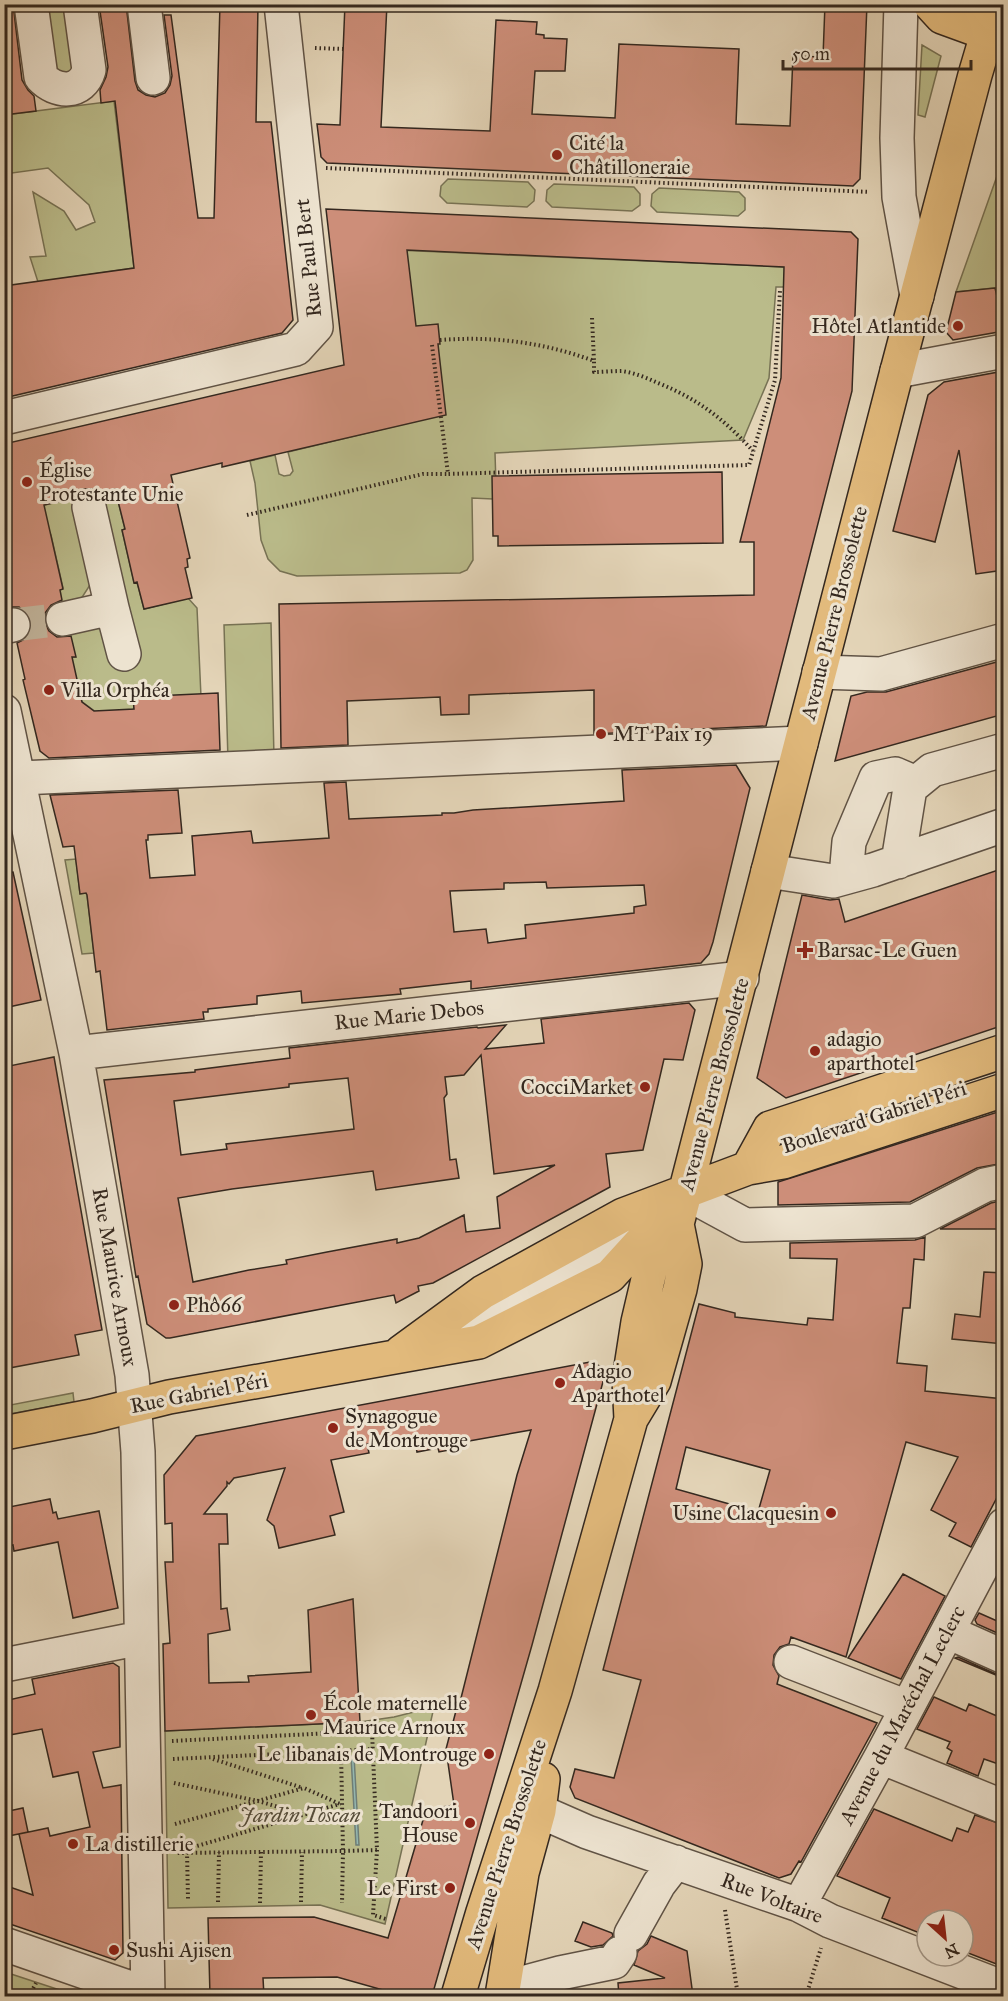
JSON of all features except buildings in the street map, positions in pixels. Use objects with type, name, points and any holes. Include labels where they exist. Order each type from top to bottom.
[{"type":"main road","points":[[930,4],[942,16],[995,27]]},
{"type":"main road","points":[[965,4],[995,27]]},
{"type":"main road","name":"Avenue Pierre Brossolette","points":[[458,1996],[555,1691],[631,1419],[654,1381],[680,1289],[685,1264],[681,1208],[916,296],[995,27]]},
{"type":"main road","name":"Boulevard Gabriel Péri","points":[[748,1168],[770,1128],[1004,1051]]},
{"type":"main road","name":"Boulevard Gabriel Péri","points":[[681,1208],[748,1168],[783,1162],[1004,1090]]},
{"type":"main road","name":"Rue Gabriel Péri","points":[[394,1356],[483,1292],[623,1215],[681,1208]]},
{"type":"main road","name":"Rue Gabriel Péri","points":[[4,1433],[92,1416],[169,1397],[479,1342],[610,1276],[681,1208]]},
{"type":"main road","name":"Avenue Pierre Brossolette","points":[[503,1993],[522,1873],[539,1811],[555,1691]]},
{"type":"street","points":[[31,4],[41,77],[55,88],[63,89],[80,84],[87,78],[89,70],[80,4]]},
{"type":"street","points":[[144,4],[153,78]]},
{"type":"street","name":"Rue Paul Bert","points":[[4,418],[99,409],[236,377],[296,349],[316,327],[281,4]]},
{"type":"street","points":[[901,4],[897,138],[899,193],[916,296]]},
{"type":"street","points":[[897,371],[1004,351]]},
{"type":"street","points":[[89,507],[124,654]]},
{"type":"street","points":[[63,619],[112,608]]},
{"type":"street","points":[[819,672],[881,674],[1004,640]]},
{"type":"street","name":"Rue Maurice Arnoux","points":[[4,711],[20,778],[76,1053],[132,1375],[138,1452],[148,1995]]},
{"type":"street","points":[[20,778],[801,743]]},
{"type":"street","points":[[897,862],[910,788],[932,770],[1004,750]]},
{"type":"street","points":[[846,877],[849,842],[876,778],[895,774],[916,783]]},
{"type":"street","points":[[768,871],[832,880],[897,862],[1004,825]]},
{"type":"street","name":"Rue Marie Debos","points":[[76,1053],[742,978]]},
{"type":"street","name":"Boulevard Gabriel Péri","points":[[748,1168],[776,1147],[1004,1074]]},
{"type":"street","points":[[681,1208],[745,1225],[915,1221],[985,1185],[1004,1181]]},
{"type":"street","name":"Avenue du Maréchal Leclerc","points":[[799,1905],[908,1707],[1004,1525]]},
{"type":"street","points":[[948,1632],[1004,1657]]},
{"type":"street","points":[[4,1665],[141,1638]]},
{"type":"street","points":[[791,1662],[908,1707]]},
{"type":"street","points":[[881,1757],[1004,1807]]},
{"type":"street","name":"Rue Voltaire","points":[[539,1811],[587,1832],[799,1905],[830,1921],[1004,1988]]},
{"type":"street","points":[[503,1993],[560,1973],[614,1962],[659,1884],[676,1862]]},
{"type":"street","points":[[4,1944],[148,1995]]},
{"type":"path","points":[[315,48],[343,49]]},
{"type":"path","points":[[298,168],[899,193]]},
{"type":"path","points":[[247,515],[423,474],[749,465],[775,380],[780,291]]},
{"type":"path","points":[[592,318],[594,372],[622,371],[640,375],[683,393],[722,419],[753,451]]},
{"type":"path","points":[[440,340],[518,341],[565,350],[594,361]]},
{"type":"path","points":[[432,345],[448,474]]},
{"type":"path","points":[[165,1742],[372,1731],[377,1850],[373,1915],[386,1919]]},
{"type":"path","points":[[174,1767],[173,1759],[373,1749]]},
{"type":"path","points":[[341,1751],[342,1903]]},
{"type":"path","points":[[209,1758],[303,1788],[341,1804]]},
{"type":"path","points":[[174,1775],[174,1795]]},
{"type":"path","points":[[174,1783],[258,1801],[303,1814]]},
{"type":"path","points":[[175,1824],[303,1788]]},
{"type":"path","points":[[176,1853],[341,1804]]},
{"type":"path","points":[[175,1818],[175,1833]]},
{"type":"path","points":[[176,1843],[176,1853]]},
{"type":"path","points":[[176,1853],[377,1850]]},
{"type":"path","points":[[187,1852],[188,1899]]},
{"type":"path","points":[[218,1902],[219,1852]]},
{"type":"path","points":[[260,1903],[261,1852]]},
{"type":"path","points":[[301,1902],[302,1852]]},
{"type":"path","points":[[719,1877],[738,1996]]},
{"type":"path","points":[[806,1996],[822,1944]]},
{"type":"path","points":[[29,1996],[36,1982]]},
{"type":"green space","points":[[40,5],[73,5],[82,65],[55,80]]},
{"type":"green space","points":[[922,45],[941,56],[925,117],[918,115]]},
{"type":"green space","points":[[114,101],[134,268],[38,282],[30,257],[46,256],[33,192],[64,211],[76,230],[95,222],[89,205],[48,168],[5,174],[5,115]]},
{"type":"green space","points":[[1003,159],[1003,287],[956,292]]},
{"type":"green space","points":[[448,179],[528,182],[535,190],[534,201],[527,207],[447,203],[440,196],[441,186]]},
{"type":"green space","points":[[554,184],[634,187],[640,194],[640,205],[632,211],[552,207],[546,201],[547,190]]},
{"type":"green space","points":[[659,188],[739,192],[745,198],[745,210],[738,216],[657,212],[651,206],[652,194]]},
{"type":"green space","points":[[349,248],[832,269],[788,287],[776,287],[769,378],[743,440],[495,453],[496,485],[493,499],[472,498],[473,560],[467,570],[460,573],[297,576],[280,571],[268,559],[261,540],[255,483],[250,461],[275,455],[279,474],[290,475],[293,471],[288,452],[421,420]]},
{"type":"green space","points":[[115,489],[134,582],[137,582],[144,609],[188,598],[197,608],[201,697],[133,697],[134,709],[104,718],[73,695],[72,657],[75,657],[62,618],[85,620],[104,630],[92,494]]},
{"type":"green space","points":[[80,497],[90,585],[79,602],[60,609],[58,598],[63,588],[51,535],[36,507]]},
{"type":"green space","points":[[271,623],[274,758],[228,760],[224,625]]},
{"type":"green space","points":[[76,859],[80,894],[86,893],[87,895],[94,953],[82,954],[65,860]]},
{"type":"green space","points":[[73,1393],[74,1402],[5,1415],[5,1406]]},
{"type":"green space","name":"Jardin Toscan","points":[[434,1707],[385,1924],[320,1905],[168,1908],[165,1731],[360,1722],[394,1717]]},
{"type":"green space","points":[[5,1972],[78,1996],[5,1996]]},
{"type":"water","points":[[351,1756],[354,1756],[359,1845],[356,1845]]},
{"type":"tunnel","points":[[13,625],[63,619]]},
{"type":"place","name":"Cité la Châtilloneraie","points":[[557,155]]},
{"type":"place","name":"Hôtel Atlantide","points":[[958,326]]},
{"type":"place","name":"Église Protestante Unie","points":[[27,482]]},
{"type":"place","name":"Villa Orphéa","points":[[49,690]]},
{"type":"place","name":"MT Paix 19","points":[[601,734]]},
{"type":"place","name":"Barsac-Le Guen","points":[[805,950]]},
{"type":"place","name":"adagio aparthotel","points":[[815,1051]]},
{"type":"place","name":"CocciMarket","points":[[645,1087]]},
{"type":"place","name":"Phô66","points":[[174,1305]]},
{"type":"place","name":"Adagio Aparthotel","points":[[560,1383]]},
{"type":"place","name":"Synagogue de Montrouge","points":[[333,1428]]},
{"type":"place","name":"Usine Clacquesin","points":[[831,1513]]},
{"type":"place","name":"École maternelle Maurice Arnoux","points":[[311,1715]]},
{"type":"place","name":"Le libanais de Montrouge","points":[[489,1754]]},
{"type":"place","name":"Tandoori House","points":[[470,1823]]},
{"type":"place","name":"La distillerie","points":[[73,1844]]},
{"type":"place","name":"Le First","points":[[450,1888]]},
{"type":"place","name":"Sushi Ajisen","points":[[114,1950]]}]
